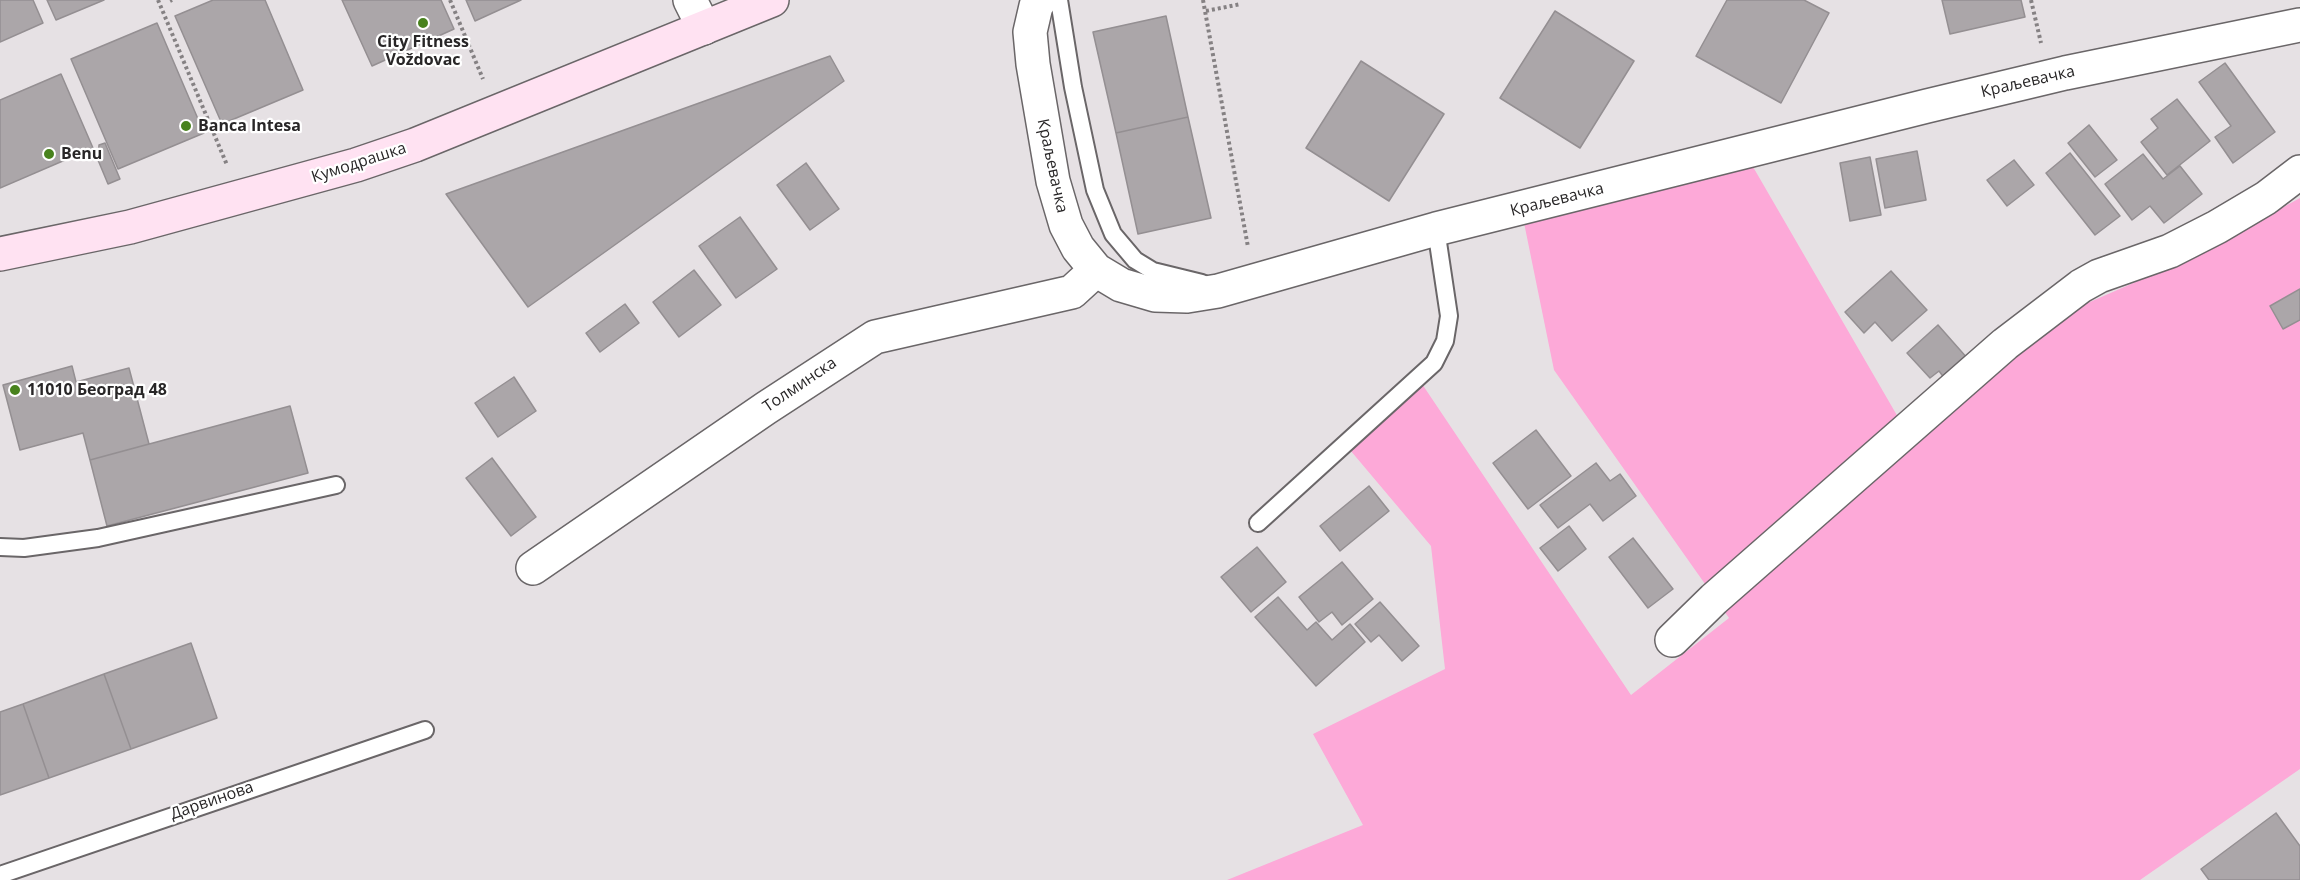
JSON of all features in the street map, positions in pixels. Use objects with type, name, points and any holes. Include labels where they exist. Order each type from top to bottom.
[{"type":"street","name":"Кумодрашка","points":[[0,254],[130,227],[241,198],[405,148],[496,110],[697,14],[772,0]]},
{"type":"street","name":"Краљевачка","points":[[1040,0],[1032,24],[1031,43],[1053,182],[1066,225],[1078,248],[1096,270],[1121,285],[1155,295],[1187,296],[1241,285],[1436,229],[2042,79],[2300,25]]},
{"type":"street","points":[[1672,640],[1714,599],[2005,344],[2081,286],[2099,276],[2170,251],[2217,227],[2266,198],[2300,172]]},
{"type":"street","name":"Толминска","points":[[533,568],[766,408],[875,337],[1072,292],[1096,270]]},
{"type":"lane","points":[[1059,0],[1073,87],[1095,190],[1113,234],[1136,260],[1153,271],[1241,285]]},
{"type":"lane","points":[[1258,524],[1434,363],[1445,341],[1449,316],[1436,229]]},
{"type":"lane","points":[[0,547],[24,548],[98,538],[336,485]]},
{"type":"lane","name":"Дарвинова","points":[[0,875],[425,730]]},
{"type":"path","points":[[158,0],[241,198]]},
{"type":"path","points":[[450,0],[496,110]]},
{"type":"path","points":[[1203,0],[1241,285]]},
{"type":"path","points":[[2031,0],[2041,45]]},
{"type":"path","points":[[1206,11],[1241,4]]},
{"type":"shaded area","points":[[1745,153],[1913,443],[2007,363],[2083,305],[2186,260],[2300,198],[2300,769],[2140,880],[1227,880],[1363,825],[1313,734],[1445,669],[1431,546],[1345,444],[1418,378],[1631,695],[1729,618],[1554,370],[1521,208]]},
{"type":"building","points":[[0,0],[33,0],[43,23],[0,42]]},
{"type":"building","points":[[47,0],[104,0],[56,20]]},
{"type":"building","points":[[213,0],[265,0],[303,90],[222,124],[175,16]]},
{"type":"building","points":[[342,0],[441,0],[454,29],[372,66]]},
{"type":"building","points":[[466,0],[521,0],[475,21]]},
{"type":"building","points":[[1727,0],[1804,0],[1829,13],[1781,103],[1696,56]]},
{"type":"building","points":[[1942,0],[2021,0],[2025,17],[1950,34]]},
{"type":"building","points":[[1555,11],[1634,61],[1580,148],[1500,98]]},
{"type":"building","points":[[1166,16],[1188,117],[1116,133],[1093,32]]},
{"type":"building","points":[[157,23],[204,133],[118,169],[71,59]]},
{"type":"building","points":[[830,56],[844,81],[528,307],[446,194]]},
{"type":"building","points":[[1361,61],[1444,114],[1389,201],[1306,148]]},
{"type":"building","points":[[2225,63],[2275,132],[2233,163],[2215,137],[2231,126],[2199,82]]},
{"type":"building","points":[[61,74],[93,148],[0,188],[0,100]]},
{"type":"building","points":[[2177,99],[2210,141],[2167,175],[2141,142],[2158,128],[2151,119]]},
{"type":"building","points":[[1188,117],[1211,218],[1138,234],[1116,133]]},
{"type":"building","points":[[2089,125],[2117,160],[2095,177],[2068,143]]},
{"type":"building","points":[[105,143],[120,179],[108,184],[98,160],[99,145]]},
{"type":"building","points":[[1917,151],[1926,200],[1885,208],[1876,159]]},
{"type":"building","points":[[2070,153],[2120,216],[2095,235],[2046,173]]},
{"type":"building","points":[[2143,154],[2163,179],[2180,166],[2202,194],[2164,223],[2150,206],[2132,220],[2105,184]]},
{"type":"building","points":[[1870,157],[1881,215],[1850,221],[1840,163]]},
{"type":"building","points":[[2014,160],[2034,185],[2007,206],[1987,180]]},
{"type":"building","points":[[806,163],[839,209],[810,230],[777,185]]},
{"type":"building","points":[[740,217],[777,269],[736,298],[699,246]]},
{"type":"building","points":[[694,270],[721,305],[679,337],[653,302]]},
{"type":"building","points":[[1891,271],[1927,310],[1892,341],[1875,322],[1864,333],[1845,312]]},
{"type":"building","points":[[2300,289],[2300,320],[2283,329],[2270,306]]},
{"type":"building","points":[[625,304],[639,323],[600,352],[586,333]]},
{"type":"building","points":[[1938,325],[1968,359],[1945,379],[1939,371],[1930,378],[1907,353]]},
{"type":"building","points":[[72,366],[76,382],[129,368],[149,444],[90,460],[83,433],[20,450],[3,385]]},
{"type":"building","points":[[514,377],[536,411],[498,437],[475,403]]},
{"type":"building","points":[[290,406],[308,473],[107,526],[90,460]]},
{"type":"building","points":[[1536,430],[1571,476],[1528,509],[1493,463]]},
{"type":"building","points":[[492,458],[536,517],[511,536],[466,478]]},
{"type":"building","points":[[1596,463],[1610,481],[1620,474],[1636,496],[1603,521],[1590,504],[1558,528],[1540,505]]},
{"type":"building","points":[[1369,486],[1389,511],[1340,551],[1320,526]]},
{"type":"building","points":[[1569,526],[1586,549],[1558,571],[1540,548]]},
{"type":"building","points":[[1633,538],[1673,589],[1648,608],[1609,557]]},
{"type":"building","points":[[1257,547],[1286,582],[1251,612],[1221,577]]},
{"type":"building","points":[[1342,562],[1373,599],[1342,625],[1332,612],[1319,622],[1299,597]]},
{"type":"building","points":[[1278,597],[1307,630],[1316,622],[1332,640],[1350,624],[1365,642],[1316,686],[1255,617]]},
{"type":"building","points":[[1380,602],[1419,646],[1402,661],[1379,635],[1371,642],[1355,624]]},
{"type":"building","points":[[191,643],[217,718],[131,749],[104,674]]},
{"type":"building","points":[[104,674],[131,749],[49,778],[23,704]]},
{"type":"building","points":[[23,704],[49,778],[0,795],[0,712]]},
{"type":"building","points":[[2276,813],[2300,846],[2300,880],[2209,880],[2201,869]]},
{"type":"place","name":"City Fitness Voždovac","points":[[423,23]]},
{"type":"place","name":"Banca Intesa","points":[[186,126]]},
{"type":"place","name":"Benu","points":[[49,154]]},
{"type":"place","name":"11010 Београд 48","points":[[15,390]]}]
